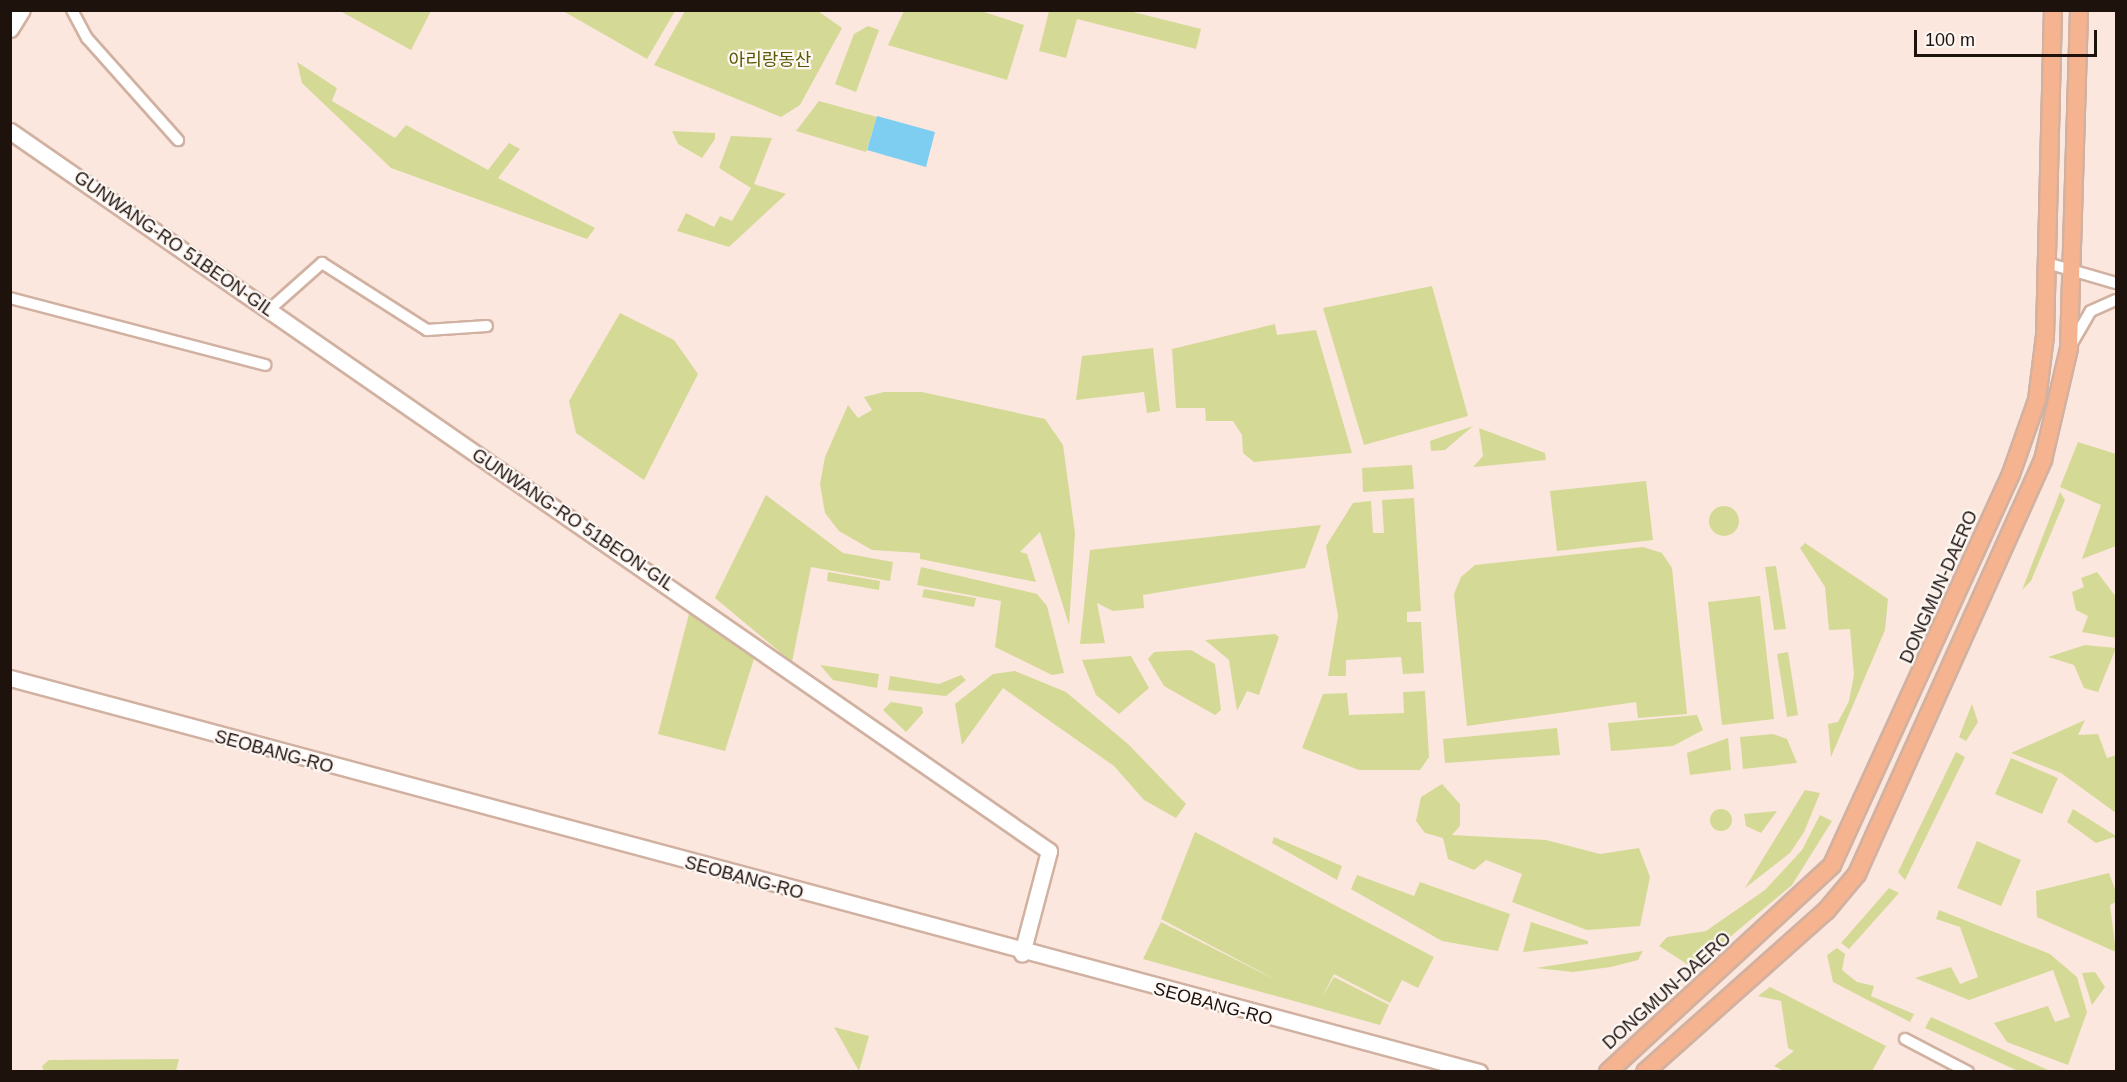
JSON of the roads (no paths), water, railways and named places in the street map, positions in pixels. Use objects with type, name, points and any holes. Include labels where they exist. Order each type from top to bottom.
[{"type":"main road","points":[[10,29],[22,10]]},
{"type":"main road","name":"DONGMUN-DAERO","points":[[1608,1071],[1807,892],[1842,846],[2028,430],[2043,360],[2053,10]]},
{"type":"main road","points":[[1645,1071],[1826,911],[1857,874],[2043,460],[2069,348],[2079,10]]},
{"type":"main road","name":"GUNWANG-RO 51BEON-GIL","points":[[10,131],[1049,851],[1022,953]]},
{"type":"main road","name":"SEOBANG-RO","points":[[10,678],[1022,953],[1479,1071]]},
{"type":"street","points":[[72,10],[87,38],[178,140]]},
{"type":"street","points":[[269,310],[322,263],[427,330],[487,326]]},
{"type":"street","points":[[2047,263],[2116,282]]},
{"type":"street","points":[[10,298],[265,365]]},
{"type":"street","points":[[2069,348],[2091,311],[2116,300]]},
{"type":"street","points":[[1905,1039],[1968,1071]]},
{"type":"water","points":[[877,116],[935,132],[926,167],[867,150]]},
{"type":"park label","name":"아리랑동산","points":[[770,60]]}]
